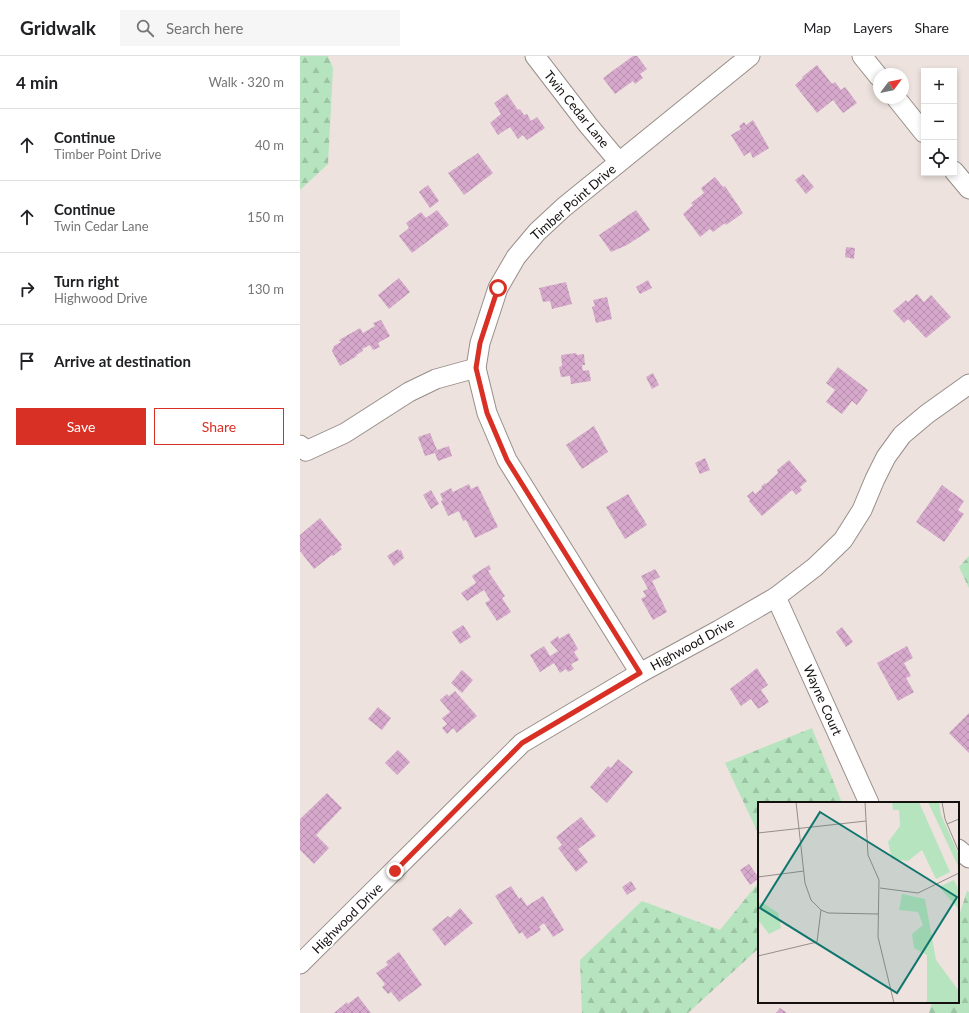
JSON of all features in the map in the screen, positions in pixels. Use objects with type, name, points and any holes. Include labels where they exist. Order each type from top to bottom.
[{"type":"street","name":"Twin Cedar Lane","points":[[535,56],[588,125],[619,162]]},
{"type":"street","name":"Timber Point Drive","points":[[476,368],[480,343],[498,288],[516,257],[537,232],[619,162],[750,56]]},
{"type":"street","points":[[862,56],[873,70]]},
{"type":"street","points":[[901,104],[921,129]]},
{"type":"street","points":[[957,175],[969,190]]},
{"type":"street","points":[[300,445],[306,451],[345,432],[409,392],[430,382],[476,368],[487,413],[507,460],[640,673]]},
{"type":"street","name":"Highwood Drive","points":[[300,964],[522,743],[640,673],[776,597],[815,567],[843,540],[862,510],[886,457],[902,435],[927,414],[969,384]]},
{"type":"street","name":"Wayne Court","points":[[776,597],[869,802]]},
{"type":"street","points":[[959,850],[969,858]]},
{"type":"green space","points":[[300,56],[328,56],[333,68],[328,164],[300,190]]},
{"type":"green space","points":[[969,556],[969,588],[959,567]]},
{"type":"green space","points":[[812,728],[842,802],[758,802],[758,833],[725,763]]},
{"type":"green space","points":[[758,883],[758,949],[688,1013],[582,1013],[580,960],[642,901],[720,930]]},
{"type":"green space","points":[[967,891],[969,892],[969,1013],[929,1013],[932,1003],[959,1003],[959,916]]},
{"type":"building","points":[[633,56],[637,56],[647,69],[640,74],[643,78],[635,84],[633,81],[615,94],[603,78]]},
{"type":"building","points":[[817,65],[832,84],[835,82],[841,90],[845,87],[857,103],[843,113],[833,100],[817,113],[795,85],[803,78],[802,77]]},
{"type":"building","points":[[507,94],[518,110],[520,109],[524,115],[527,114],[531,121],[537,117],[545,128],[527,140],[523,135],[518,139],[510,127],[498,135],[490,123],[501,114],[494,103]]},
{"type":"building","points":[[753,120],[769,148],[753,158],[750,152],[744,156],[731,135],[741,129],[739,126],[744,122],[746,125]]},
{"type":"building","points":[[478,153],[493,173],[464,195],[448,173]]},
{"type":"building","points":[[803,174],[814,187],[806,194],[795,180]]},
{"type":"building","points":[[715,177],[723,187],[725,186],[743,213],[726,225],[725,223],[713,232],[710,229],[700,237],[683,214],[693,205],[691,203],[704,193],[701,188]]},
{"type":"building","points":[[428,185],[439,201],[430,208],[419,192]]},
{"type":"building","points":[[437,210],[449,225],[412,253],[399,236],[409,228],[406,223],[421,212],[426,218]]},
{"type":"building","points":[[636,210],[650,230],[627,245],[611,252],[599,235]]},
{"type":"building","points":[[846,247],[855,248],[854,259],[845,257]]},
{"type":"building","points":[[399,278],[410,292],[389,309],[378,295]]},
{"type":"building","points":[[648,280],[652,288],[640,294],[636,287]]},
{"type":"building","points":[[566,282],[572,304],[552,309],[550,301],[543,302],[539,288]]},
{"type":"building","points":[[917,294],[924,302],[931,295],[951,317],[926,338],[908,319],[904,323],[893,311],[906,300],[908,302]]},
{"type":"building","points":[[607,297],[612,319],[596,323],[592,307],[595,306],[593,300]]},
{"type":"building","points":[[381,320],[390,336],[378,343],[380,347],[373,350],[370,345],[362,349],[363,351],[356,355],[357,356],[340,366],[332,351],[334,346],[341,342],[339,340],[360,328],[363,333],[375,326],[373,323]]},
{"type":"building","points":[[576,353],[577,355],[584,354],[585,365],[582,365],[583,371],[589,370],[591,381],[571,384],[570,376],[561,377],[559,367],[562,366],[561,355]]},
{"type":"building","points":[[838,367],[868,390],[857,405],[852,401],[842,414],[826,402],[835,390],[826,383]]},
{"type":"building","points":[[653,373],[659,385],[652,389],[646,377]]},
{"type":"building","points":[[594,426],[608,452],[582,469],[566,445]]},
{"type":"building","points":[[430,433],[437,450],[449,446],[452,456],[438,461],[435,453],[425,456],[418,437]]},
{"type":"building","points":[[705,458],[710,470],[700,474],[695,463]]},
{"type":"building","points":[[789,460],[807,481],[800,487],[802,490],[796,495],[792,490],[762,516],[749,501],[750,500],[747,496],[753,491],[755,494],[762,488],[761,487],[765,483],[766,484],[778,473],[777,470]]},
{"type":"building","points":[[469,484],[471,489],[478,486],[498,527],[475,538],[466,520],[463,521],[459,511],[448,516],[441,501],[443,500],[440,494],[451,488],[453,492]]},
{"type":"building","points":[[942,485],[964,501],[958,510],[964,514],[944,542],[916,522]]},
{"type":"building","points":[[431,490],[439,504],[431,509],[423,495]]},
{"type":"building","points":[[628,494],[647,525],[625,539],[606,507]]},
{"type":"building","points":[[320,518],[342,545],[340,547],[342,549],[314,569],[300,551],[300,535]]},
{"type":"building","points":[[398,549],[399,551],[401,550],[404,558],[394,566],[387,556]]},
{"type":"building","points":[[489,565],[491,569],[488,571],[505,596],[502,598],[511,612],[497,621],[485,603],[490,600],[484,590],[467,601],[461,593],[476,583],[472,576]]},
{"type":"building","points":[[655,569],[660,577],[652,581],[667,612],[653,620],[641,599],[646,596],[643,591],[648,589],[641,576]]},
{"type":"building","points":[[463,625],[471,637],[460,644],[452,632]]},
{"type":"building","points":[[842,627],[853,642],[846,647],[836,632]]},
{"type":"building","points":[[569,633],[578,649],[574,652],[579,660],[571,664],[574,669],[568,672],[566,669],[560,673],[554,663],[540,672],[530,655],[544,646],[550,656],[558,651],[550,642],[558,636],[559,639]]},
{"type":"building","points":[[907,646],[913,658],[904,663],[911,676],[906,678],[914,692],[898,701],[877,663]]},
{"type":"building","points":[[757,668],[768,685],[761,690],[769,702],[758,709],[751,699],[741,706],[730,689]]},
{"type":"building","points":[[462,670],[473,680],[462,693],[451,683]]},
{"type":"building","points":[[455,691],[477,716],[457,733],[453,728],[447,734],[442,728],[447,724],[442,718],[450,712],[440,700],[447,694],[449,696]]},
{"type":"building","points":[[378,707],[391,718],[382,730],[368,719]]},
{"type":"building","points":[[969,713],[969,753],[949,733]]},
{"type":"building","points":[[398,750],[410,762],[397,775],[385,763]]},
{"type":"building","points":[[618,759],[633,772],[607,803],[590,787],[608,766],[611,768]]},
{"type":"building","points":[[327,793],[342,808],[316,835],[329,848],[314,864],[300,850],[300,819]]},
{"type":"building","points":[[581,817],[596,836],[578,849],[588,862],[576,872],[558,848],[562,845],[556,837]]},
{"type":"building","points":[[749,864],[758,879],[750,885],[740,870]]},
{"type":"building","points":[[631,881],[636,889],[627,895],[622,887]]},
{"type":"building","points":[[511,886],[519,899],[521,897],[527,906],[543,896],[564,930],[553,937],[544,923],[539,927],[541,930],[527,939],[522,932],[519,934],[495,896]]},
{"type":"building","points":[[460,908],[473,923],[445,946],[432,929],[448,916],[450,918]]},
{"type":"building","points":[[399,952],[422,985],[399,1002],[391,992],[388,994],[382,987],[385,984],[376,973],[388,965],[386,962]]},
{"type":"building","points":[[358,996],[371,1013],[334,1013],[347,1002],[348,1004]]},
{"type":"building","points":[[780,1008],[787,1013],[776,1013]]},
{"type":"route","points":[[395,871],[522,743],[640,673],[507,460],[487,413],[476,368],[480,343],[498,288]]}]
